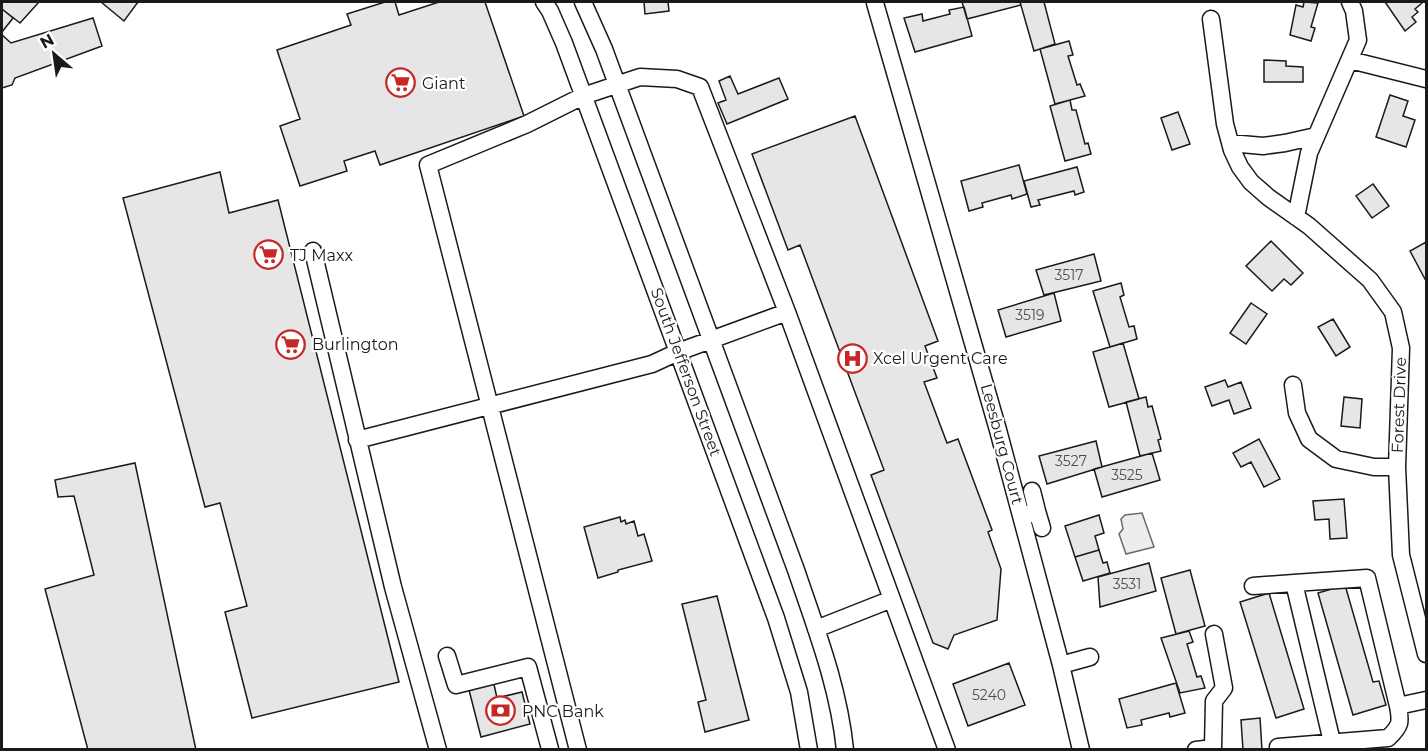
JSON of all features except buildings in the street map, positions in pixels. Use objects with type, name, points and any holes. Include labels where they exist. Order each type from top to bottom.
[{"type":"street","name":"South Jefferson Street","points":[[544,2],[559,32],[583,96],[793,668],[809,750]]},
{"type":"street","name":"South Jefferson Street","points":[[582,2],[616,84],[816,629],[836,695],[845,750]]},
{"type":"street","points":[[1296,217],[1300,187],[1309,153],[1358,40],[1354,11],[1350,2]]},
{"type":"street","name":"Leesburg Court","points":[[875,3],[924,151],[962,291],[1029,513],[1081,750]]},
{"type":"street","name":"Forest Drive","points":[[1211,21],[1220,94],[1230,143],[1240,167],[1251,182],[1370,280],[1393,312],[1401,348],[1397,467],[1401,555],[1426,654]]},
{"type":"street","points":[[1350,60],[1426,79]]},
{"type":"street","points":[[578,750],[428,165],[527,124],[583,96],[640,77],[677,79],[700,87],[787,312],[946,750]]},
{"type":"street","points":[[1230,143],[1263,146],[1316,136]]},
{"type":"street","points":[[313,251],[393,587],[438,750]]},
{"type":"street","points":[[357,440],[652,364],[678,352],[787,312]]},
{"type":"street","points":[[1293,385],[1298,413],[1309,439],[1336,459],[1374,467],[1397,467]]},
{"type":"street","points":[[1032,491],[1029,513],[1042,528]]},
{"type":"street","points":[[1252,586],[1367,578],[1401,721],[1388,738],[1333,746],[1278,747]]},
{"type":"street","points":[[1294,584],[1333,746]]},
{"type":"street","points":[[816,629],[892,599]]},
{"type":"street","points":[[1196,750],[1213,748],[1214,701],[1224,688],[1214,634]]},
{"type":"street","points":[[447,657],[456,685],[528,667],[550,748]]},
{"type":"street","points":[[1061,665],[1090,657]]},
{"type":"street","points":[[1398,706],[1426,700]]},
{"type":"shaded area","points":[[1142,513],[1154,547],[1126,554],[1119,534],[1123,529],[1121,519],[1125,515]]},
{"type":"place","name":"Giant","points":[[401,83]]},
{"type":"place","name":"TJ Maxx","points":[[269,255]]},
{"type":"place","name":"Burlington","points":[[291,344]]},
{"type":"place","name":"Xcel Urgent Care","points":[[852,358]]},
{"type":"place","name":"PNC Bank","points":[[501,711]]}]
